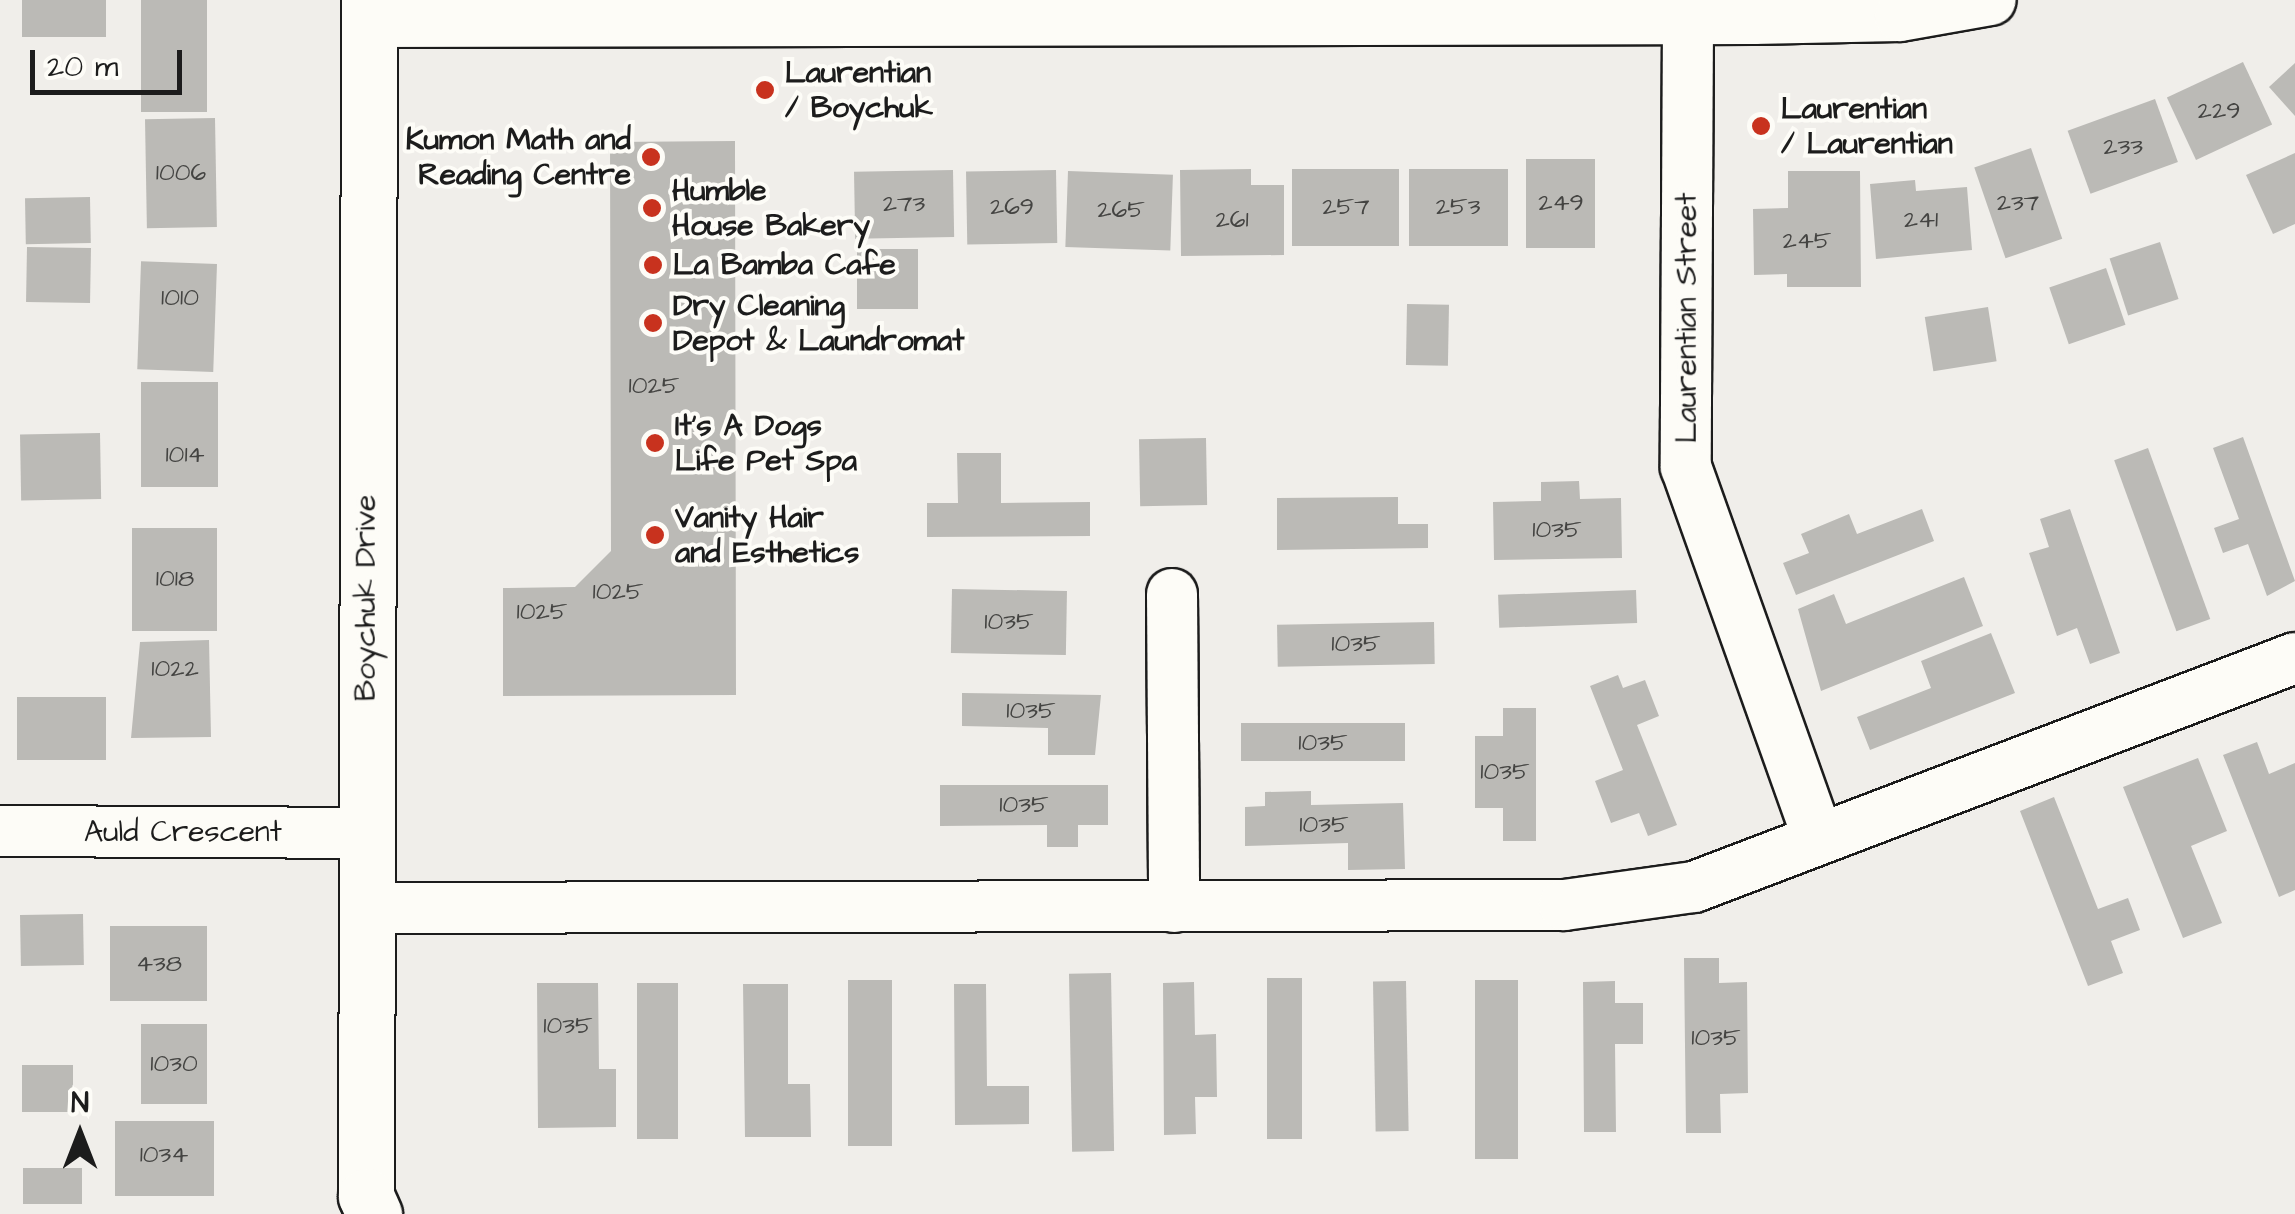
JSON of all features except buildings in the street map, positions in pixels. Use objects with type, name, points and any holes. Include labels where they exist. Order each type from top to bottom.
[{"type":"street","points":[[369,11],[1089,9],[1688,20],[1900,16],[1991,0]]},
{"type":"street","name":"Boychuk Drive","points":[[366,1208],[369,11]]},
{"type":"street","name":"Laurentian Street","points":[[1688,20],[1686,467],[1818,834]]},
{"type":"street","points":[[1172,594],[1174,907]]},
{"type":"street","points":[[366,908],[1564,905],[1694,887],[1818,834],[2295,658]]},
{"type":"street","name":"Auld Crescent","points":[[0,832],[366,833]]},
{"type":"place","name":"Laurentian / Boychuk","points":[[765,90]]},
{"type":"place","name":"Laurentian / Laurentian","points":[[1761,126]]},
{"type":"place","name":"Kumon Math and Reading Centre","points":[[651,157]]},
{"type":"place","name":"Humble House Bakery","points":[[652,208]]},
{"type":"place","name":"La Bamba Cafe","points":[[653,265]]},
{"type":"place","name":"Dry Cleaning Depot & Laundromat","points":[[653,323]]},
{"type":"place","name":"It's A Dogs Life Pet Spa","points":[[655,443]]},
{"type":"place","name":"Vanity Hair and Esthetics","points":[[655,535]]}]
